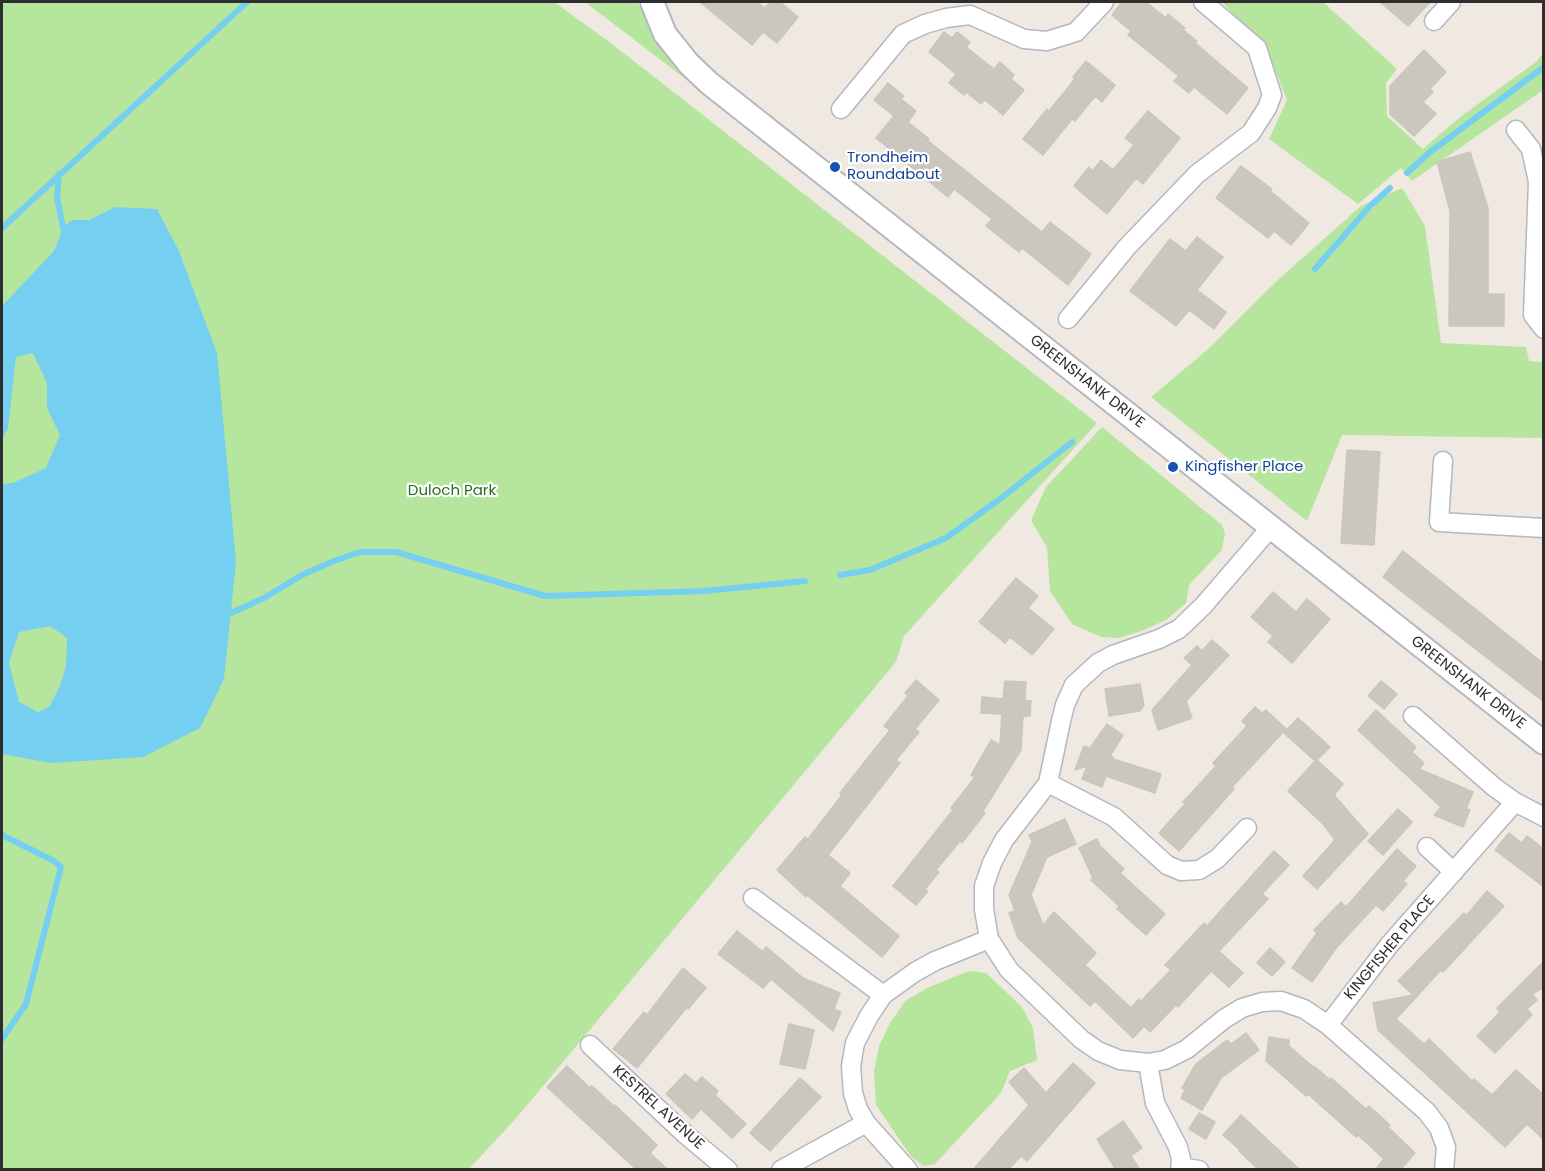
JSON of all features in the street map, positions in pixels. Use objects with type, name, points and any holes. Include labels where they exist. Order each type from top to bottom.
[{"type":"street","name":"GREENSHANK DRIVE","points":[[652,2],[665,34],[689,64],[709,83],[1544,743]]},
{"type":"street","points":[[841,109],[903,34],[925,24],[970,15],[1024,39],[1047,41],[1076,32],[1104,2]]},
{"type":"street","points":[[1068,319],[1127,247],[1197,174],[1251,132],[1267,108],[1272,95],[1257,48],[1203,2]]},
{"type":"street","points":[[1434,21],[1451,2]]},
{"type":"street","points":[[1516,130],[1531,150],[1538,182],[1533,315],[1544,329]]},
{"type":"street","points":[[1443,461],[1439,522],[1544,528]]},
{"type":"street","points":[[1271,527],[1203,606],[1179,628],[1159,639],[1113,655],[1098,663],[1074,685],[1061,721],[1048,783],[1004,840],[992,862],[984,886],[984,909],[989,939],[1009,970],[1081,1039],[1098,1051],[1120,1060],[1148,1063],[1166,1060],[1188,1049],[1233,1013],[1262,1002],[1281,1001],[1304,1009],[1328,1024],[1427,1112],[1439,1128],[1446,1147],[1444,1170]]},
{"type":"street","points":[[1413,716],[1494,787],[1515,802],[1544,817]]},
{"type":"street","points":[[1048,783],[1114,817],[1167,865],[1181,871],[1199,870],[1217,859],[1246,828]]},
{"type":"street","name":"KINGFISHER PLACE","points":[[1328,1024],[1390,944],[1515,802]]},
{"type":"street","points":[[1427,847],[1454,872]]},
{"type":"street","points":[[753,898],[883,995]]},
{"type":"street","points":[[908,1170],[866,1123],[858,1109],[853,1093],[850,1066],[855,1043],[883,995],[925,966],[989,939]]},
{"type":"street","name":"KESTREL AVENUE","points":[[590,1045],[728,1170]]},
{"type":"street","points":[[1148,1063],[1155,1103],[1178,1147],[1181,1159],[1180,1168],[1199,1170]]},
{"type":"street","points":[[781,1170],[866,1123]]},
{"type":"green space","name":"Duloch Park","points":[[2,2],[554,2],[612,44],[1097,423],[904,636],[896,662],[518,1116],[469,1169],[2,1169]]},
{"type":"green space","points":[[585,2],[637,2],[673,62],[703,87],[700,90]]},
{"type":"green space","points":[[1222,2],[1323,2],[1397,69],[1386,83],[1387,116],[1423,149],[1460,117],[1536,62],[1543,53],[1543,90],[1412,181],[1401,168],[1358,204],[1269,139],[1287,100],[1267,49]]},
{"type":"green space","points":[[1402,188],[1425,226],[1441,343],[1526,347],[1529,361],[1543,362],[1543,438],[1342,435],[1307,521],[1151,397],[1206,351],[1279,279],[1361,206]]},
{"type":"green space","points":[[1102,427],[1222,525],[1225,533],[1222,550],[1189,585],[1186,603],[1166,620],[1119,638],[1101,637],[1072,624],[1050,591],[1047,548],[1031,520],[1046,487]]},
{"type":"green space","points":[[969,971],[986,973],[1022,1007],[1033,1028],[1037,1060],[1010,1071],[1001,1093],[935,1164],[923,1166],[910,1155],[876,1105],[874,1072],[879,1046],[890,1023],[905,1001],[927,988]]},
{"type":"water","points":[[115,207],[157,209],[179,251],[217,353],[236,562],[224,679],[200,728],[143,757],[51,763],[2,754],[2,484],[13,483],[46,468],[60,435],[47,408],[47,383],[33,353],[16,357],[8,429],[2,438],[2,306],[54,251],[63,228],[72,220],[89,220]],"holes":[[[50,626],[67,638],[66,666],[60,686],[49,707],[38,712],[19,702],[9,663],[19,632]]]},
{"type":"building","points":[[700,2],[757,2],[765,8],[770,2],[780,2],[798,17],[777,43],[763,32],[752,45]]},
{"type":"building","points":[[1122,2],[1146,2],[1166,18],[1168,14],[1185,28],[1183,30],[1197,41],[1195,43],[1248,88],[1227,114],[1194,87],[1189,93],[1174,81],[1179,76],[1128,35],[1131,31],[1112,15]]},
{"type":"building","points":[[1380,2],[1430,2],[1408,26]]},
{"type":"building","points":[[944,32],[952,38],[957,32],[970,42],[966,47],[994,69],[1000,62],[1014,75],[1011,79],[1024,90],[1003,115],[985,100],[981,104],[966,92],[964,95],[949,83],[956,74],[929,52]]},
{"type":"building","points":[[1424,50],[1446,72],[1430,89],[1433,92],[1423,102],[1436,114],[1414,136],[1390,114],[1390,86]]},
{"type":"building","points":[[1086,61],[1115,85],[1102,102],[1095,96],[1075,121],[1072,119],[1043,155],[1023,139],[1075,79],[1073,77]]},
{"type":"building","points":[[888,83],[904,96],[901,99],[916,111],[908,122],[929,139],[927,140],[1042,232],[1050,222],[1091,254],[1068,285],[1022,248],[1019,252],[986,226],[992,219],[954,189],[948,197],[876,138],[894,116],[874,100]]},
{"type":"building","points":[[1148,111],[1180,138],[1143,184],[1136,178],[1107,214],[1074,186],[1089,167],[1093,171],[1101,160],[1113,170],[1134,145],[1125,138]]},
{"type":"building","points":[[1470,152],[1488,208],[1488,294],[1504,294],[1504,326],[1449,326],[1450,211],[1437,162]]},
{"type":"building","points":[[1241,166],[1272,189],[1270,191],[1309,223],[1291,245],[1274,231],[1268,238],[1216,198]]},
{"type":"building","points":[[1197,237],[1223,257],[1197,290],[1226,312],[1214,329],[1189,310],[1176,326],[1130,291],[1170,239],[1186,251]]},
{"type":"building","points":[[1347,450],[1380,452],[1374,545],[1341,543]]},
{"type":"building","points":[[1403,551],[1544,664],[1544,702],[1383,577]]},
{"type":"building","points":[[1016,578],[1038,596],[1028,608],[1054,629],[1032,655],[1010,637],[1005,643],[979,622]]},
{"type":"building","points":[[1273,592],[1296,612],[1307,599],[1330,619],[1292,663],[1268,642],[1273,636],[1251,617]]},
{"type":"building","points":[[1212,640],[1229,655],[1186,701],[1192,718],[1158,730],[1152,710],[1192,665],[1184,658],[1197,646],[1202,651]]},
{"type":"building","points":[[916,680],[939,700],[915,729],[919,732],[896,760],[900,763],[828,855],[850,873],[840,886],[899,936],[882,957],[807,895],[806,897],[777,870],[805,837],[808,839],[842,795],[840,793],[890,730],[884,726],[908,696],[905,693]]},
{"type":"building","points":[[1005,681],[1026,682],[1025,700],[1031,701],[1030,716],[1023,716],[1021,750],[983,811],[985,813],[962,843],[960,841],[936,870],[939,872],[925,889],[928,891],[916,905],[893,886],[953,810],[951,808],[975,777],[971,775],[991,740],[1000,745],[1002,714],[981,713],[982,697],[1003,699]]},
{"type":"building","points":[[1381,681],[1397,694],[1384,709],[1368,696]]},
{"type":"building","points":[[1140,684],[1144,705],[1140,711],[1109,716],[1105,689]]},
{"type":"building","points":[[1255,707],[1262,713],[1266,710],[1286,729],[1232,787],[1234,789],[1179,851],[1159,833],[1186,803],[1183,802],[1216,766],[1213,763],[1247,726],[1242,721]]},
{"type":"building","points":[[1376,710],[1416,747],[1412,752],[1424,763],[1419,769],[1473,792],[1466,809],[1470,810],[1463,827],[1434,815],[1441,807],[1358,730]]},
{"type":"building","points":[[1298,718],[1330,747],[1317,760],[1343,784],[1334,795],[1368,834],[1317,889],[1303,876],[1335,840],[1324,825],[1288,791],[1315,761],[1284,733]]},
{"type":"building","points":[[1107,724],[1123,735],[1110,756],[1113,757],[1110,758],[1161,774],[1155,793],[1106,776],[1102,787],[1082,779],[1087,766],[1075,770],[1084,746],[1090,748]]},
{"type":"building","points":[[1398,809],[1412,822],[1383,855],[1368,841]]},
{"type":"building","points":[[1065,819],[1076,844],[1047,857],[1031,895],[1043,925],[1054,912],[1096,953],[1085,965],[1131,1008],[1139,999],[1141,1001],[1171,970],[1165,965],[1204,923],[1207,926],[1274,851],[1289,865],[1262,894],[1268,899],[1219,951],[1243,973],[1229,987],[1211,971],[1178,1007],[1176,1005],[1150,1032],[1144,1026],[1133,1038],[1095,1001],[1090,1006],[1018,938],[1009,913],[1015,911],[1009,895],[1032,842],[1029,835]]},
{"type":"building","points":[[1509,833],[1522,843],[1527,836],[1544,849],[1544,887],[1495,850]]},
{"type":"building","points":[[1097,839],[1100,846],[1124,869],[1120,873],[1165,914],[1146,935],[1117,909],[1119,906],[1091,880],[1093,878],[1079,848]]},
{"type":"building","points":[[1397,849],[1416,866],[1403,881],[1407,884],[1383,911],[1376,905],[1337,947],[1312,982],[1292,968],[1317,933],[1314,930],[1341,902],[1346,907]]},
{"type":"building","points":[[1487,891],[1504,906],[1396,1019],[1424,1044],[1429,1039],[1472,1081],[1474,1079],[1492,1095],[1516,1070],[1544,1095],[1544,1140],[1527,1124],[1505,1147],[1378,1030],[1373,1003],[1413,995],[1398,981],[1464,913],[1467,915]]},
{"type":"building","points":[[737,931],[763,952],[766,947],[803,978],[840,993],[834,1009],[841,1012],[833,1031],[771,979],[763,988],[718,954]]},
{"type":"building","points":[[1270,948],[1285,962],[1272,976],[1257,963]]},
{"type":"building","points":[[1544,961],[1544,987],[1532,994],[1537,1000],[1527,1009],[1532,1015],[1495,1053],[1477,1036],[1500,1012],[1497,1008]]},
{"type":"building","points":[[683,968],[706,988],[688,1009],[687,1007],[637,1068],[613,1049],[644,1012],[647,1015]]},
{"type":"building","points":[[789,1024],[814,1030],[805,1069],[780,1064]]},
{"type":"building","points":[[1246,1033],[1259,1050],[1221,1078],[1202,1110],[1181,1098],[1185,1090],[1182,1088],[1196,1064],[1227,1040],[1231,1044]]},
{"type":"building","points":[[1269,1037],[1289,1040],[1289,1046],[1313,1067],[1330,1080],[1331,1078],[1366,1109],[1369,1106],[1390,1125],[1388,1127],[1415,1153],[1400,1170],[1375,1170],[1384,1159],[1358,1135],[1356,1137],[1308,1094],[1306,1096],[1266,1061]]},
{"type":"building","points":[[1073,1063],[1095,1083],[1027,1161],[1021,1156],[1008,1170],[973,1170],[1029,1105],[1009,1082],[1024,1068],[1046,1093]]},
{"type":"building","points":[[567,1066],[590,1088],[592,1086],[615,1105],[657,1145],[650,1153],[668,1170],[637,1170],[547,1087]]},
{"type":"building","points":[[685,1074],[696,1083],[702,1077],[718,1091],[715,1095],[746,1124],[732,1138],[701,1109],[692,1119],[666,1094]]},
{"type":"building","points":[[800,1078],[821,1097],[770,1151],[750,1133]]},
{"type":"building","points":[[1199,1113],[1215,1122],[1206,1139],[1189,1129]]},
{"type":"building","points":[[1241,1115],[1300,1170],[1259,1170],[1223,1135]]},
{"type":"building","points":[[1123,1121],[1142,1148],[1131,1156],[1140,1170],[1116,1170],[1097,1139]]},
{"type":"waterway","points":[[2,228],[247,2]]},
{"type":"waterway","points":[[1407,173],[1430,152],[1544,67]]},
{"type":"waterway","points":[[59,174],[57,197],[63,228]]},
{"type":"waterway","points":[[1315,269],[1370,206],[1390,188]]},
{"type":"waterway","points":[[840,575],[870,570],[946,538],[1072,442]]},
{"type":"waterway","points":[[231,613],[264,598],[302,575],[360,552],[396,552],[545,596],[704,591],[805,581]]},
{"type":"waterway","points":[[2,835],[54,861],[61,867],[26,1004],[2,1039]]},
{"type":"place","name":"Trondheim Roundabout","points":[[835,167]]},
{"type":"place","name":"Kingfisher Place","points":[[1173,467]]}]
